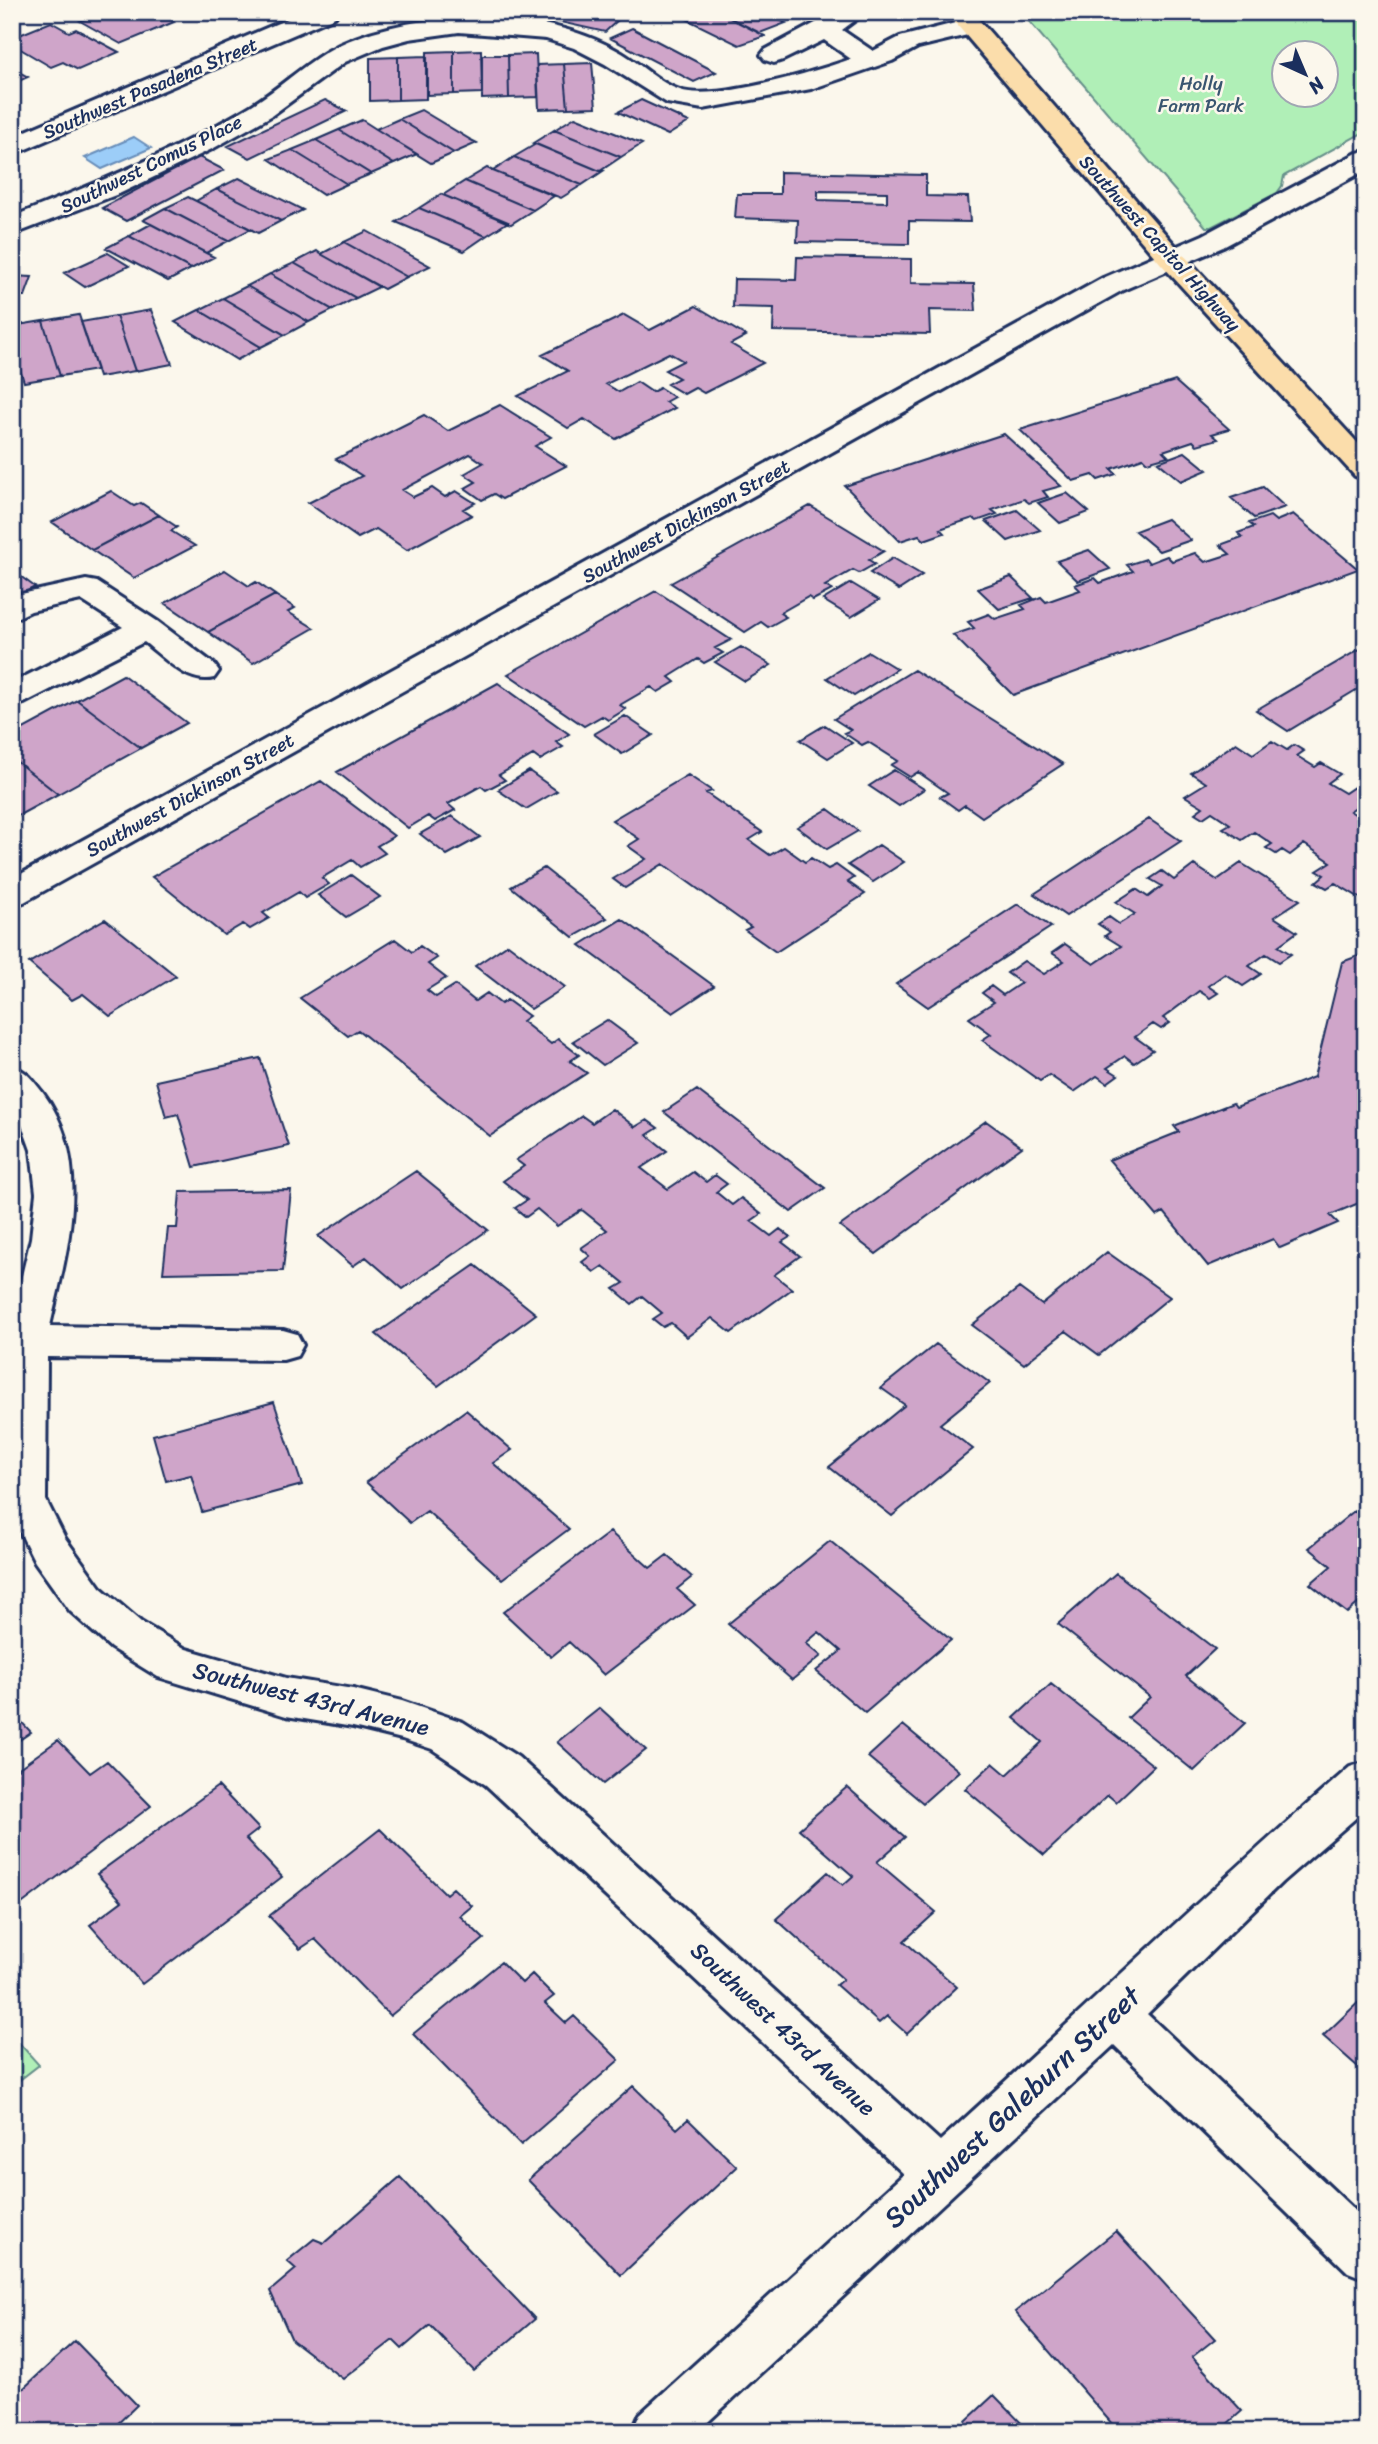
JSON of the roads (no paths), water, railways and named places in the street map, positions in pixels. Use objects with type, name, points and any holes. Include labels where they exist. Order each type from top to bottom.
[{"type":"main road","name":"Southwest Capitol Highway","points":[[964,20],[1171,258],[1366,470]]},
{"type":"street","name":"Southwest Pasadena Street","points":[[12,147],[326,12]]},
{"type":"street","points":[[774,55],[825,30],[854,12]]},
{"type":"street","name":"Southwest Comus Place","points":[[12,227],[112,187],[205,142],[262,110],[336,57],[374,41],[408,32],[459,25],[531,29],[583,43],[676,97],[703,100],[802,84],[870,60],[909,41],[964,20]]},
{"type":"street","points":[[825,30],[870,60]]},
{"type":"street","name":"Southwest Dickinson Street","points":[[12,894],[1113,284],[1213,242],[1366,159]]},
{"type":"street","points":[[12,610],[20,604],[86,589],[203,670]]},
{"type":"street","points":[[12,696],[146,628]]},
{"type":"street","name":"Southwest 43rd Avenue","points":[[12,1079],[35,1110],[50,1150],[55,1194],[50,1238],[27,1341],[24,1500],[50,1549],[85,1600],[126,1635],[173,1664],[286,1697],[353,1708],[414,1724],[447,1735],[502,1771],[940,2174]]},
{"type":"street","points":[[27,1341],[283,1345]]},
{"type":"street","name":"Southwest Galeburn Street","points":[[658,2432],[1114,2014],[1266,1868],[1366,1781]]},
{"type":"street","points":[[1114,2014],[1366,2255]]},
{"type":"water","points":[[134,137],[151,148],[102,169],[85,158]]},
{"type":"park label","name":"Holly Farm Park","points":[[1201,94]]}]
